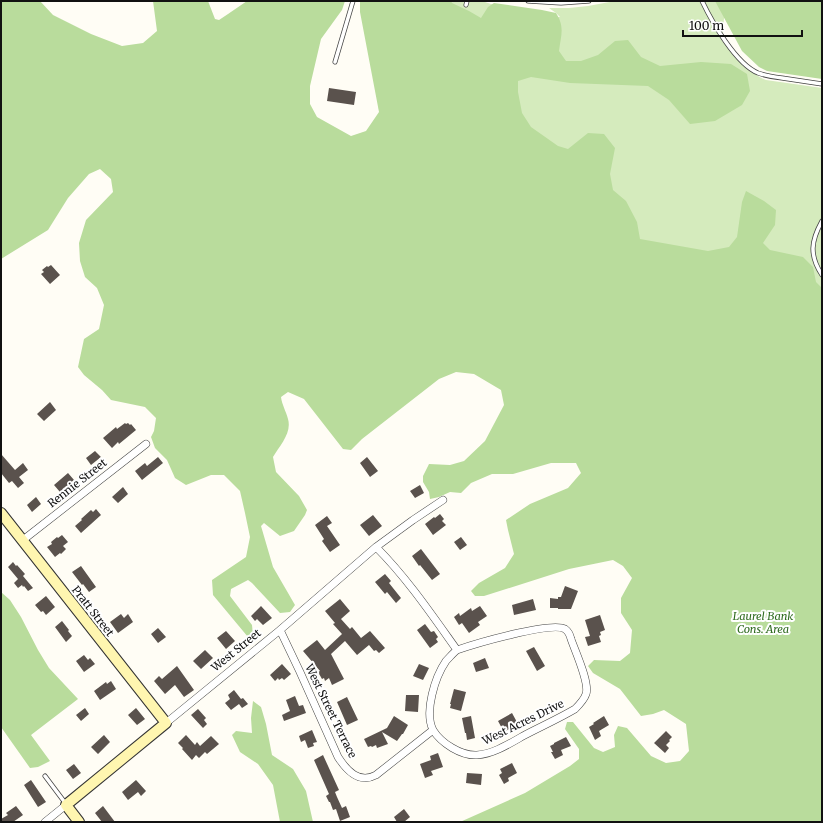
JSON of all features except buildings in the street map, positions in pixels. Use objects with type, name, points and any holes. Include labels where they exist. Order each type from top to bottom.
[{"type":"street","name":"Rennie Street","points":[[23,540],[146,444]]},
{"type":"street","name":"West Street","points":[[45,822],[280,630],[376,547],[443,500]]},
{"type":"street","name":"Pratt Street","points":[[1,513],[166,723]]},
{"type":"street","points":[[376,547],[390,562],[428,610],[457,650],[447,660],[435,685],[429,711],[430,720],[434,730]]},
{"type":"street","name":"West Acres Drive","points":[[434,730],[442,741],[452,748],[470,755],[483,754],[498,749],[575,709],[583,702],[587,692],[585,678],[569,634],[565,629],[559,627],[535,629],[457,650]]},
{"type":"street","name":"West Street Terrace","points":[[280,630],[338,757],[345,767],[354,775],[370,778],[376,775],[434,730]]},
{"type":"street","points":[[66,805],[79,822]]},
{"type":"lane","points":[[335,62],[353,1]]},
{"type":"lane","points":[[528,1],[561,3],[589,1]]},
{"type":"lane","points":[[702,1],[714,24],[725,40],[738,57],[750,69],[768,76],[822,84]]},
{"type":"lane","points":[[822,221],[814,237],[812,252],[815,262],[822,275]]},
{"type":"lane","points":[[45,776],[66,805]]},
{"type":"green space","name":"Laurel Bank Cons. Area","points":[[1,1],[40,1],[53,15],[91,34],[122,46],[143,43],[157,31],[153,1],[208,1],[215,19],[219,20],[247,1],[345,1],[342,10],[321,39],[310,86],[310,104],[317,117],[351,136],[366,131],[379,112],[360,12],[360,1],[451,1],[452,3],[481,18],[488,7],[494,3],[542,10],[556,13],[559,18],[562,31],[559,51],[566,61],[581,61],[598,55],[615,41],[628,40],[641,57],[660,66],[701,62],[731,64],[747,74],[750,91],[742,105],[715,121],[690,124],[669,100],[648,86],[570,83],[531,77],[518,81],[518,92],[522,113],[531,127],[558,146],[568,149],[588,133],[604,134],[615,148],[610,174],[613,190],[626,201],[637,222],[640,239],[708,251],[729,247],[737,237],[742,202],[746,191],[776,210],[775,225],[763,243],[770,250],[803,257],[813,267],[816,282],[822,288],[822,822],[460,822],[525,793],[579,759],[579,749],[565,729],[567,722],[573,722],[594,748],[603,752],[615,747],[614,735],[618,726],[627,728],[651,756],[666,763],[680,761],[689,751],[686,724],[664,710],[641,716],[620,689],[593,673],[588,666],[594,660],[620,661],[630,653],[632,630],[621,613],[621,598],[632,578],[623,566],[613,560],[569,569],[484,596],[475,596],[471,591],[479,583],[505,568],[514,554],[506,520],[530,504],[568,488],[581,473],[576,463],[551,463],[513,474],[492,474],[471,483],[461,493],[450,492],[430,499],[429,492],[423,482],[423,476],[429,464],[450,465],[464,461],[485,441],[504,405],[501,390],[474,374],[456,372],[439,379],[362,439],[351,450],[343,449],[304,399],[288,392],[281,397],[289,424],[285,439],[273,457],[276,472],[299,496],[307,510],[294,531],[280,536],[264,523],[261,526],[273,567],[295,605],[290,612],[280,613],[248,580],[231,589],[230,596],[252,625],[253,636],[248,637],[213,595],[212,580],[246,557],[250,537],[240,491],[224,475],[211,475],[186,485],[175,478],[167,460],[155,448],[151,437],[154,431],[156,418],[145,407],[111,400],[102,390],[84,375],[78,367],[84,339],[99,329],[104,305],[97,288],[85,277],[80,261],[79,243],[86,220],[113,192],[111,179],[100,169],[89,174],[68,198],[48,230],[1,259]]},
{"type":"green space","name":"Laurel Bank Cons. Area","points":[[363,1],[482,1],[503,8],[548,17],[560,17],[549,8],[588,6],[615,1],[722,1],[725,7],[722,41],[749,69],[766,80],[822,88],[822,822],[755,778],[698,617],[389,178]]},
{"type":"green space","points":[[715,1],[822,1],[822,79],[767,71],[759,67],[742,51]]},
{"type":"green space","points":[[1,592],[10,600],[21,617],[49,668],[78,699],[31,735],[50,761],[38,767],[30,768],[1,727]]},
{"type":"green space","points":[[253,701],[261,707],[272,755],[293,769],[306,791],[313,822],[280,822],[273,785],[258,764],[240,752],[232,735],[236,731],[252,733],[251,718]]}]
